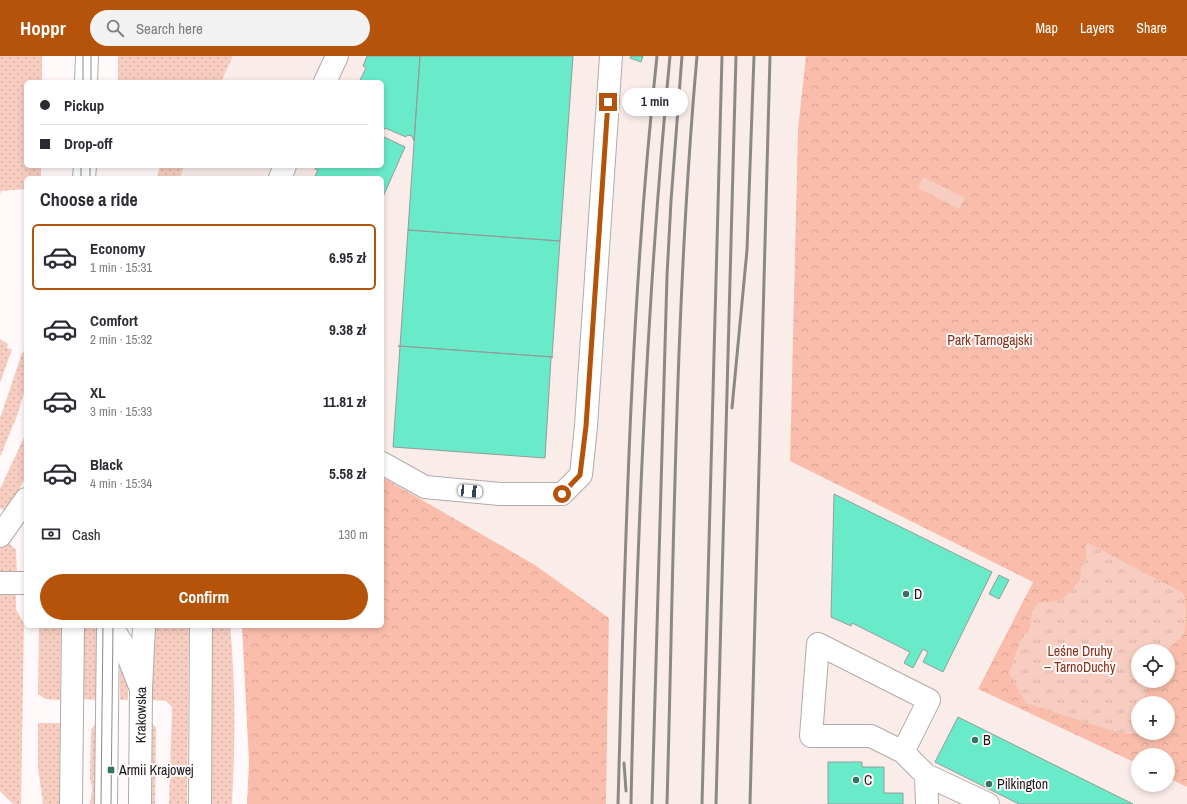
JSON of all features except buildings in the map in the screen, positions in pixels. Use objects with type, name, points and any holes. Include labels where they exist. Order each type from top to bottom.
[{"type":"main road","points":[[86,80],[87,56]]},
{"type":"main road","points":[[326,80],[337,56]]},
{"type":"main road","points":[[384,464],[425,487],[500,494],[562,494],[580,475],[586,426],[611,56]]},
{"type":"main road","points":[[0,536],[24,502]]},
{"type":"main road","points":[[0,583],[24,583]]},
{"type":"main road","points":[[71,804],[73,628]]},
{"type":"main road","points":[[106,804],[109,628]]},
{"type":"main road","points":[[110,628],[124,646],[141,689]]},
{"type":"main road","name":"Krakowska","points":[[140,804],[141,689],[144,628]]},
{"type":"main road","points":[[200,799],[201,628]]},
{"type":"main road","points":[[903,752],[929,700],[818,644],[811,736],[871,736],[903,752],[926,775],[988,804]]},
{"type":"main road","points":[[926,775],[927,804]]},
{"type":"shaded area","points":[[233,56],[806,56],[798,129],[790,461],[1033,582],[978,689],[1131,761],[1131,792],[1175,792],[1175,781],[1187,787],[1187,804],[606,804],[609,618],[535,565],[384,478],[384,176],[181,176],[183,168],[384,168],[384,80],[222,80]]},
{"type":"green space","points":[[0,56],[42,56],[42,80],[24,80],[24,168],[41,168],[41,176],[24,176],[24,189],[1,191],[0,195]]},
{"type":"green space","points":[[118,56],[233,56],[222,80],[118,80]]},
{"type":"green space","name":"Park Tarnogajski","points":[[806,56],[1187,56],[1187,787],[1175,781],[1175,748],[1131,748],[1131,761],[978,689],[1033,582],[790,461],[798,129]]},
{"type":"green space","points":[[160,168],[183,168],[181,176],[158,176]]},
{"type":"green space","points":[[923,177],[965,198],[959,209],[918,188]]},
{"type":"green space","points":[[0,339],[8,344],[7,348],[12,349],[0,383]]},
{"type":"green space","points":[[24,351],[24,393],[17,416],[0,457],[0,418],[22,353]]},
{"type":"green space","points":[[24,437],[24,480],[6,512],[0,508],[0,489]]},
{"type":"green space","points":[[384,478],[535,565],[609,618],[606,804],[247,804],[249,762],[242,628],[384,628]]},
{"type":"green space","points":[[7,541],[16,550],[17,572],[0,573],[0,549]]},
{"type":"green space","name":"Leśne Druhy – TarnoDuchy","points":[[1086,542],[1183,593],[1186,607],[1186,620],[1183,635],[1174,644],[1131,644],[1131,688],[1147,688],[1145,696],[1131,696],[1131,734],[1119,733],[1026,703],[1009,673],[1021,639],[1030,628],[1032,610],[1038,603],[1062,600],[1080,580],[1081,567],[1086,559]]},
{"type":"green space","points":[[16,593],[16,609],[24,624],[21,804],[13,804],[0,791],[0,595]]},
{"type":"green space","points":[[39,628],[61,628],[60,700],[45,699],[38,694]]},
{"type":"green space","points":[[84,628],[95,628],[96,700],[83,699]]},
{"type":"green space","points":[[153,628],[189,628],[187,804],[169,804],[172,707],[166,701],[152,700]]},
{"type":"green space","points":[[211,628],[230,628],[234,715],[232,804],[212,804]]},
{"type":"green space","points":[[120,664],[128,688],[128,700],[120,700]]},
{"type":"green space","points":[[38,723],[60,723],[59,804],[43,804],[38,768]]},
{"type":"green space","points":[[96,724],[96,804],[90,804],[92,789],[90,778],[91,729]]},
{"type":"green space","points":[[152,724],[156,727],[155,804],[151,804]]},
{"type":"tram line","points":[[83,56],[83,80]]},
{"type":"tram line","points":[[91,56],[91,80]]},
{"type":"tram line","points":[[81,168],[81,176]]},
{"type":"tram line","points":[[90,168],[90,176]]},
{"type":"tram line","points":[[101,804],[103,628]]},
{"type":"tram line","points":[[111,804],[113,628]]},
{"type":"railway","points":[[618,804],[630,430],[640,243],[657,56]]},
{"type":"railway","points":[[631,804],[643,430],[654,242],[670,56]]},
{"type":"railway","points":[[652,804],[667,276],[682,56]]},
{"type":"railway","points":[[667,804],[676,430],[684,242],[697,56]]},
{"type":"railway","points":[[702,804],[722,56]]},
{"type":"railway","points":[[716,804],[736,56]]},
{"type":"railway","points":[[732,408],[747,250],[754,56]]},
{"type":"railway","points":[[750,804],[770,56]]},
{"type":"railway","points":[[624,763],[626,791]]},
{"type":"place","name":"D","points":[[906,594]]},
{"type":"place","name":"B","points":[[975,740]]},
{"type":"place","name":"Armii Krajowej","points":[[111,770]]},
{"type":"place","name":"C","points":[[856,780]]},
{"type":"place","name":"Pilkington","points":[[989,784]]},
{"type":"route","points":[[562,494],[580,475],[586,426],[608,102]]}]
